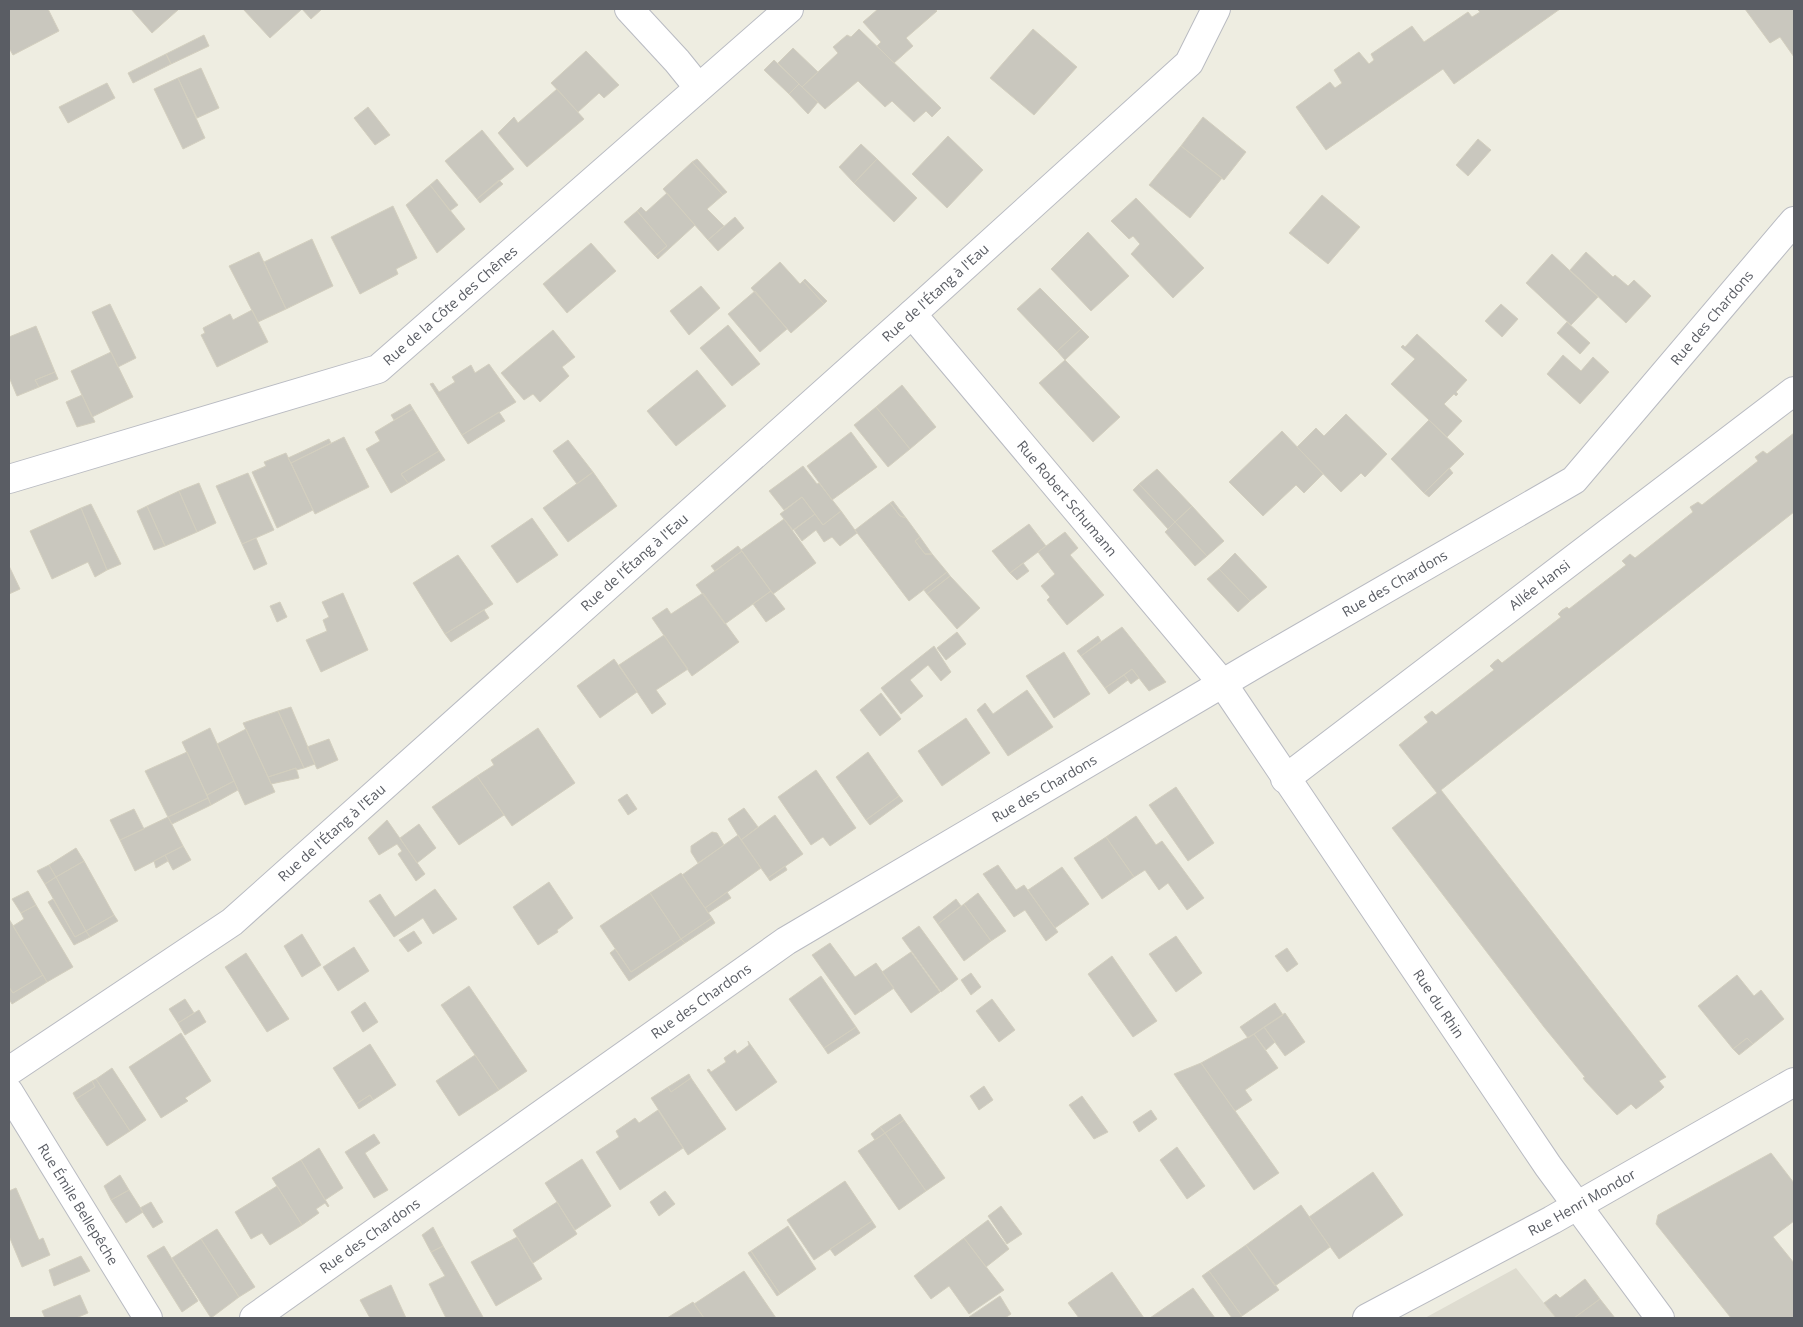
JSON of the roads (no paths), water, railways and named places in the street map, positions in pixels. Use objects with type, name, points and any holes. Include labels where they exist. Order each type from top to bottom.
[{"type":"street","points":[[629,9],[698,87]]},
{"type":"street","name":"Rue de la Côte des Chênes","points":[[9,479],[378,369],[789,9]]},
{"type":"street","name":"Rue de l'Étang à l'Eau","points":[[9,1071],[232,922],[912,314],[1189,63],[1216,9]]},
{"type":"street","name":"Rue des Chardons","points":[[254,1318],[786,941],[1222,684],[1574,480],[1794,221]]},
{"type":"street","name":"Rue Robert Schumann","points":[[912,314],[1222,684]]},
{"type":"street","name":"Allée Hansi","points":[[1285,779],[1794,391]]},
{"type":"street","name":"Rue du Rhin","points":[[1222,684],[1576,1207],[1660,1318]]},
{"type":"street","name":"Rue Émile Bellepêche","points":[[9,1092],[148,1318]]},
{"type":"street","name":"Rue Henri Mondor","points":[[1367,1318],[1790,1092]]}]
